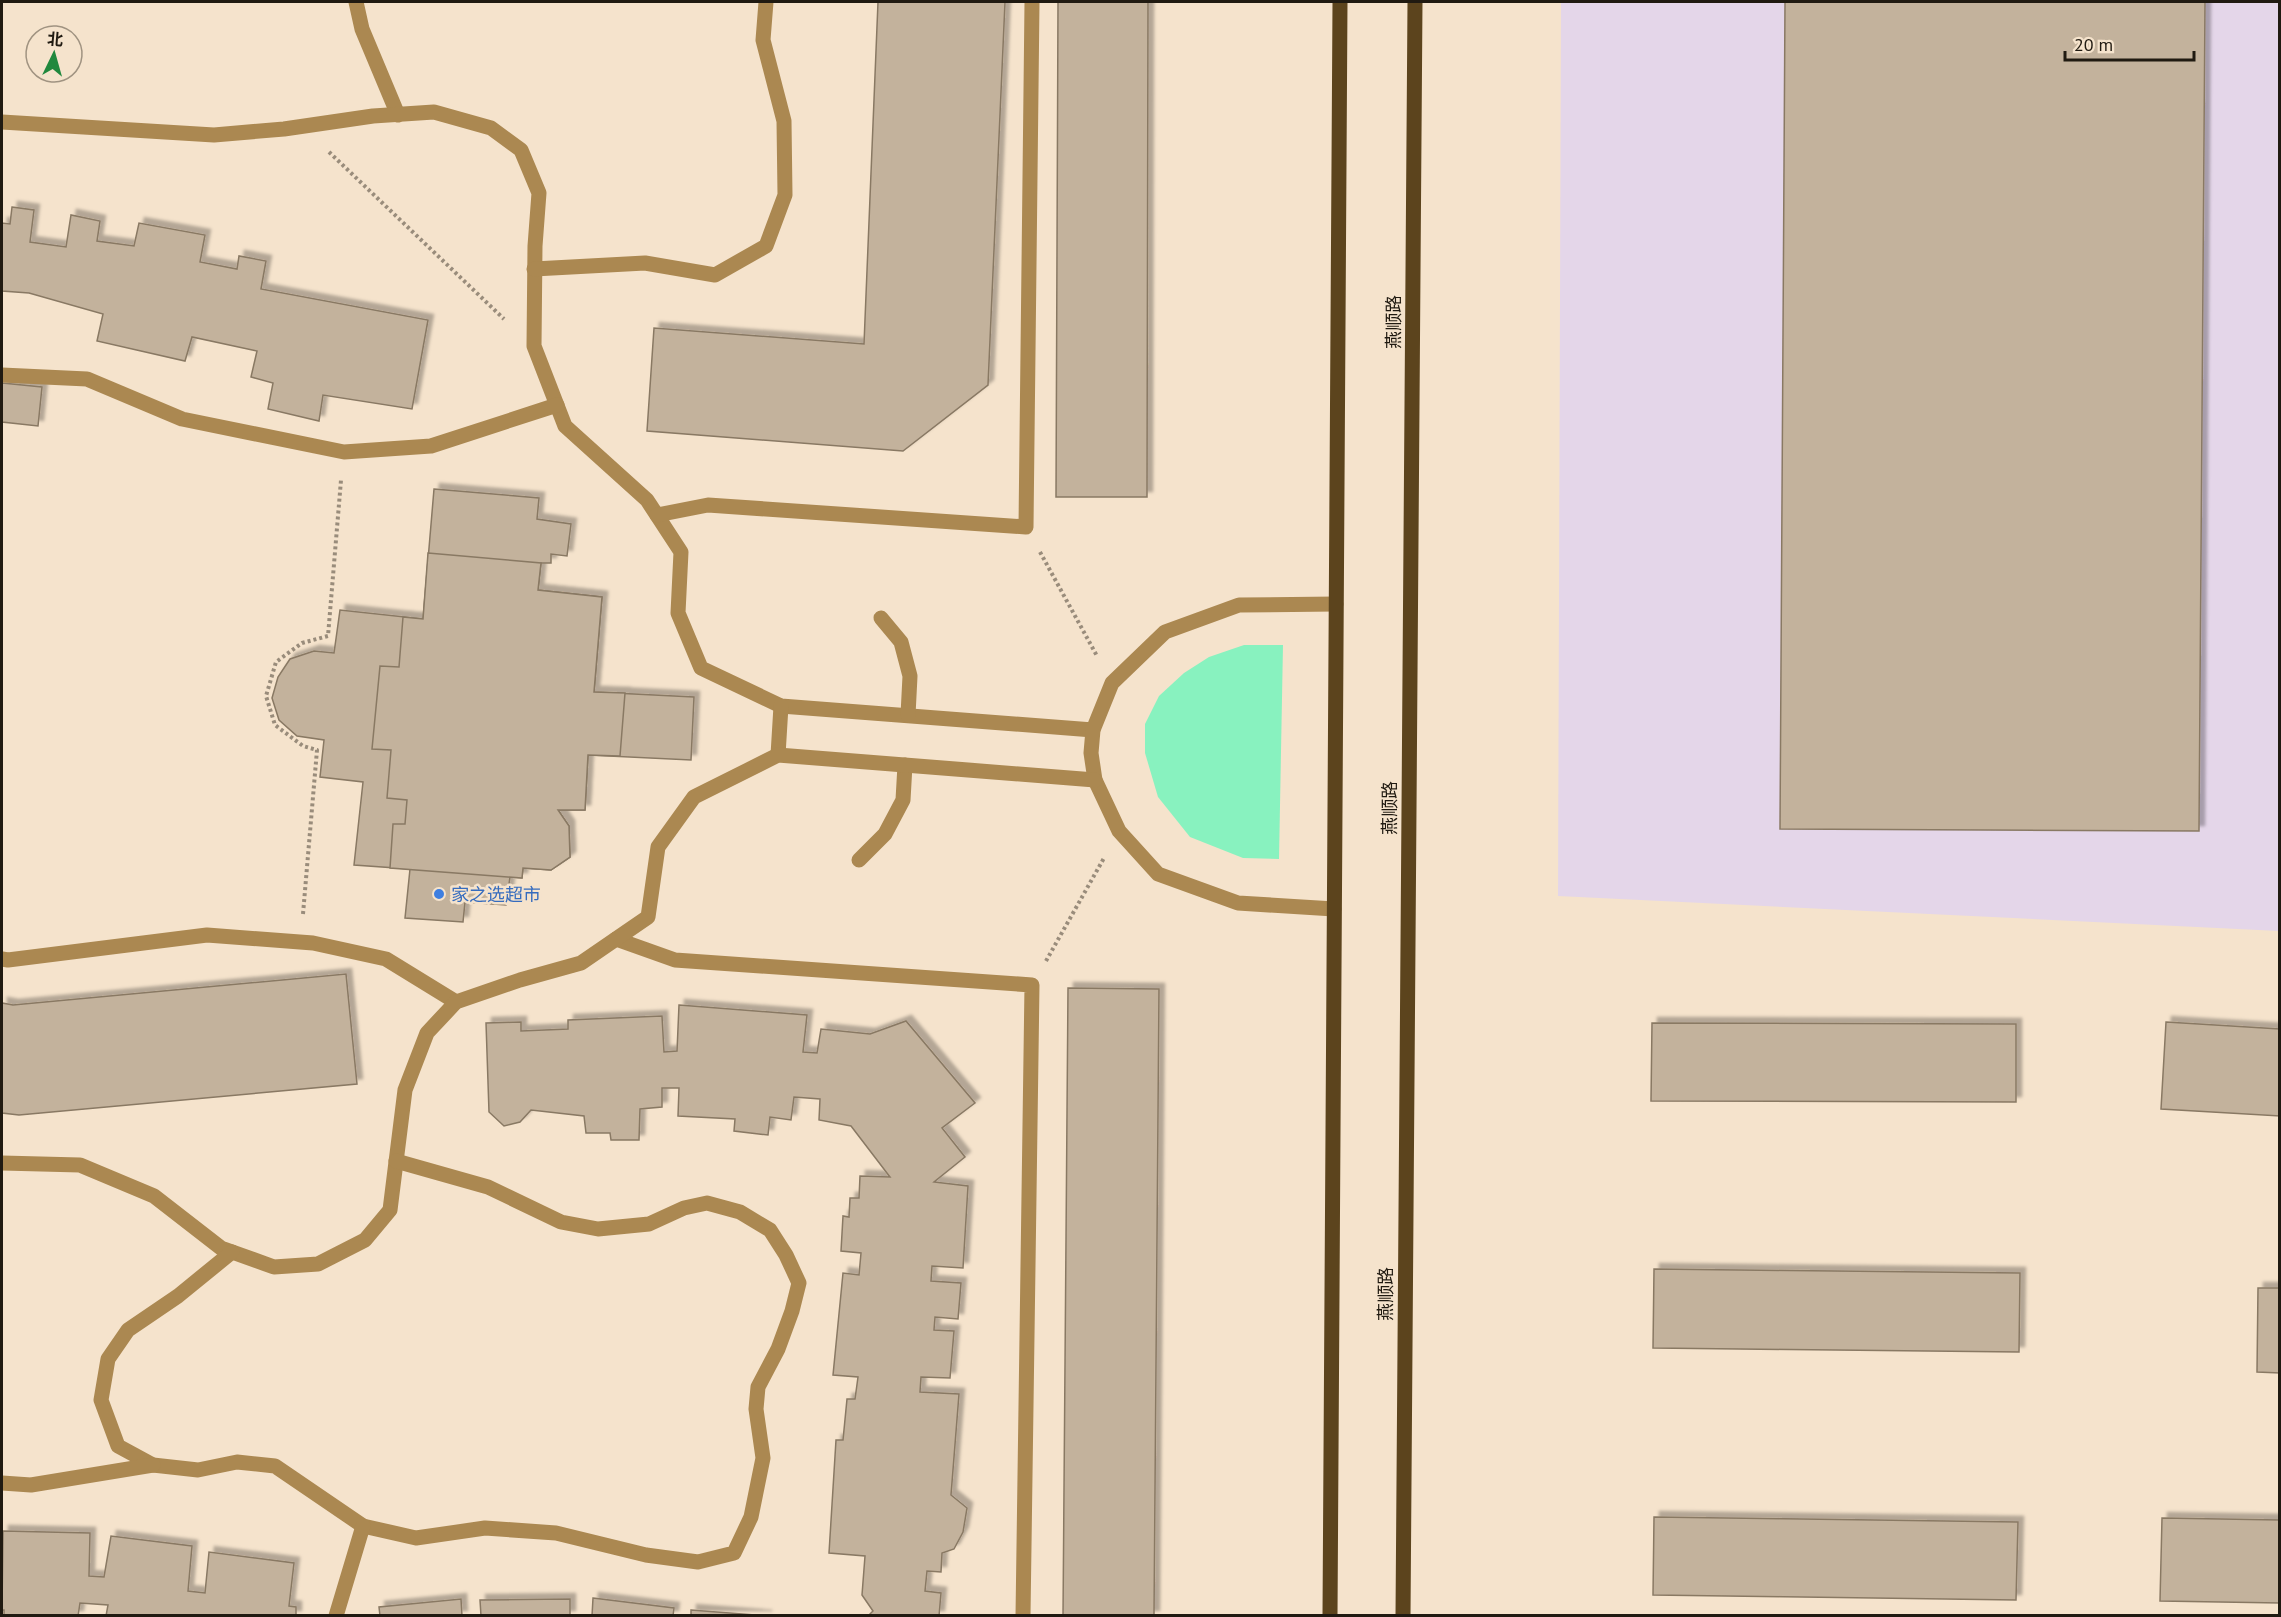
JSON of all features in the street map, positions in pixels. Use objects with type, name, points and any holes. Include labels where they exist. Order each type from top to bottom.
[{"type":"main road","points":[[1330,1616],[1340,2]]},
{"type":"main road","name":"燕顺路","points":[[1403,1616],[1414,2]]},
{"type":"lane","points":[[356,2],[362,29],[398,115]]},
{"type":"lane","points":[[534,269],[645,263],[715,275],[766,246],[785,195],[784,121],[763,40],[766,2]]},
{"type":"lane","points":[[657,515],[708,505],[1026,527],[1032,2]]},
{"type":"lane","points":[[2,122],[214,135],[301,127],[373,116],[434,112],[491,128],[521,150],[539,193],[534,269],[535,348],[565,426],[646,500],[681,552],[678,613],[701,668],[781,705],[1093,730]]},
{"type":"lane","points":[[2,375],[87,380],[182,419],[344,452],[431,446],[557,405]]},
{"type":"lane","points":[[1334,909],[1238,903],[1158,874],[1119,831],[1095,780],[1091,753],[1093,730],[1112,683],[1165,632],[1239,605],[1336,604]]},
{"type":"lane","points":[[880,618],[900,642],[907,665],[910,676],[908,715]]},
{"type":"lane","points":[[778,755],[781,705]]},
{"type":"lane","points":[[2,1163],[80,1165],[154,1196],[221,1248],[274,1267],[318,1264],[365,1240],[390,1210],[405,1090],[427,1033],[456,1002],[520,980],[581,963],[648,917],[658,847],[694,797],[778,755],[1095,780]]},
{"type":"lane","points":[[859,860],[885,834],[903,800],[905,765]]},
{"type":"lane","points":[[2,959],[207,935],[300,942],[386,959],[456,1002]]},
{"type":"lane","points":[[616,939],[675,960],[1032,985],[1023,1616]]},
{"type":"lane","points":[[2,1482],[31,1485],[153,1465],[198,1470],[237,1462],[275,1466],[363,1526],[416,1538],[485,1528],[556,1533],[646,1555],[698,1562],[734,1553],[751,1516],[764,1458],[756,1409],[758,1387],[778,1349],[792,1311],[799,1283],[786,1255],[770,1230],[740,1212],[707,1203],[684,1208],[649,1224],[598,1229],[561,1222],[488,1187],[396,1161]]},
{"type":"lane","points":[[153,1465],[118,1446],[101,1400],[108,1359],[128,1330],[177,1296],[232,1252]]},
{"type":"lane","points":[[336,1616],[363,1526]]},
{"type":"path","points":[[301,127],[535,348]]},
{"type":"path","points":[[300,942],[318,750],[303,746],[275,725],[266,696],[276,662],[302,644],[328,636],[344,452]]},
{"type":"path","points":[[1026,527],[1112,683]]},
{"type":"path","points":[[1032,985],[1119,831]]},
{"type":"shaded area","points":[[1561,2],[2279,2],[2279,931],[1558,896]]},
{"type":"green space","points":[[1244,645],[1283,645],[1279,859],[1243,858],[1190,837],[1158,797],[1145,753],[1145,724],[1159,696],[1184,673],[1209,657]]},
{"type":"building","points":[[878,2],[1005,2],[988,385],[903,451],[647,431],[654,328],[864,344]]},
{"type":"building","points":[[1058,2],[1148,2],[1147,497],[1056,497]]},
{"type":"building","points":[[1785,2],[2205,2],[2199,831],[1780,829]]},
{"type":"building","points":[[12,207],[34,210],[30,242],[66,247],[71,215],[100,221],[97,241],[134,246],[139,223],[205,235],[200,262],[237,269],[239,256],[266,261],[261,289],[428,320],[412,409],[323,395],[319,421],[268,409],[273,383],[251,377],[257,351],[192,337],[185,361],[97,341],[103,314],[29,293],[2,291],[2,223],[10,224]]},
{"type":"building","points":[[2,383],[42,387],[38,426],[2,422]]},
{"type":"building","points":[[434,489],[539,498],[537,519],[571,524],[567,556],[551,554],[551,563],[541,563],[538,590],[602,597],[594,692],[694,697],[691,760],[588,755],[585,810],[558,810],[569,826],[570,857],[551,870],[523,868],[522,878],[510,877],[506,905],[465,902],[463,922],[405,918],[410,869],[354,865],[363,782],[320,777],[324,740],[297,736],[279,720],[272,698],[278,677],[290,659],[314,651],[334,653],[340,610],[423,619]]},
{"type":"building","points":[[428,553],[541,563],[538,590],[602,597],[594,692],[625,693],[620,756],[588,755],[585,810],[558,810],[569,826],[570,857],[551,870],[523,868],[522,878],[390,868],[393,824],[405,824],[407,800],[387,798],[391,750],[372,749],[380,666],[399,667],[403,617],[423,619]]},
{"type":"building","points":[[346,974],[357,1084],[19,1115],[2,1113],[2,1003],[13,1005]]},
{"type":"building","points":[[1068,988],[1159,989],[1154,1616],[1063,1616]]},
{"type":"building","points":[[679,1005],[807,1015],[803,1052],[817,1053],[821,1029],[870,1034],[906,1021],[975,1103],[942,1128],[965,1157],[934,1182],[968,1186],[963,1268],[932,1266],[931,1281],[961,1283],[958,1319],[935,1317],[934,1330],[954,1331],[950,1378],[921,1377],[920,1392],[959,1394],[951,1495],[967,1508],[963,1532],[954,1549],[942,1553],[941,1572],[927,1571],[925,1591],[941,1593],[939,1616],[868,1616],[873,1611],[862,1595],[865,1556],[829,1553],[836,1440],[843,1440],[847,1399],[855,1399],[858,1377],[833,1375],[843,1273],[859,1275],[861,1253],[841,1251],[843,1216],[849,1217],[850,1198],[859,1198],[860,1176],[890,1177],[851,1126],[819,1120],[820,1099],[794,1097],[791,1120],[770,1117],[768,1135],[734,1131],[735,1119],[678,1116],[679,1088],[662,1088],[662,1107],[640,1109],[639,1140],[611,1140],[610,1133],[586,1133],[584,1116],[531,1110],[520,1122],[504,1126],[489,1112],[486,1023],[521,1022],[521,1031],[568,1029],[568,1020],[662,1016],[664,1052],[677,1051]]},
{"type":"building","points":[[2166,1022],[2280,1029],[2280,1116],[2161,1109]]},
{"type":"building","points":[[1652,1023],[2016,1024],[2016,1102],[1651,1101]]},
{"type":"building","points":[[1654,1269],[2020,1273],[2019,1352],[1653,1348]]},
{"type":"building","points":[[2258,1288],[2280,1288],[2280,1373],[2257,1372]]},
{"type":"building","points":[[1654,1517],[2018,1522],[2016,1600],[1653,1595]]},
{"type":"building","points":[[2162,1518],[2280,1520],[2280,1603],[2160,1601]]},
{"type":"building","points":[[3,1531],[90,1533],[89,1576],[104,1577],[111,1536],[192,1546],[188,1591],[205,1593],[209,1552],[294,1563],[289,1606],[296,1607],[296,1616],[106,1616],[108,1605],[80,1603],[78,1616],[4,1616],[4,1610],[2,1610]]},
{"type":"building","points":[[593,1598],[674,1608],[673,1616],[592,1616]]},
{"type":"building","points":[[461,1599],[462,1616],[380,1616],[379,1607]]},
{"type":"building","points":[[570,1599],[570,1616],[481,1616],[480,1600]]},
{"type":"building","points":[[691,1610],[767,1616],[691,1616]]},
{"type":"place","name":"家之选超市","points":[[439,894]]}]
